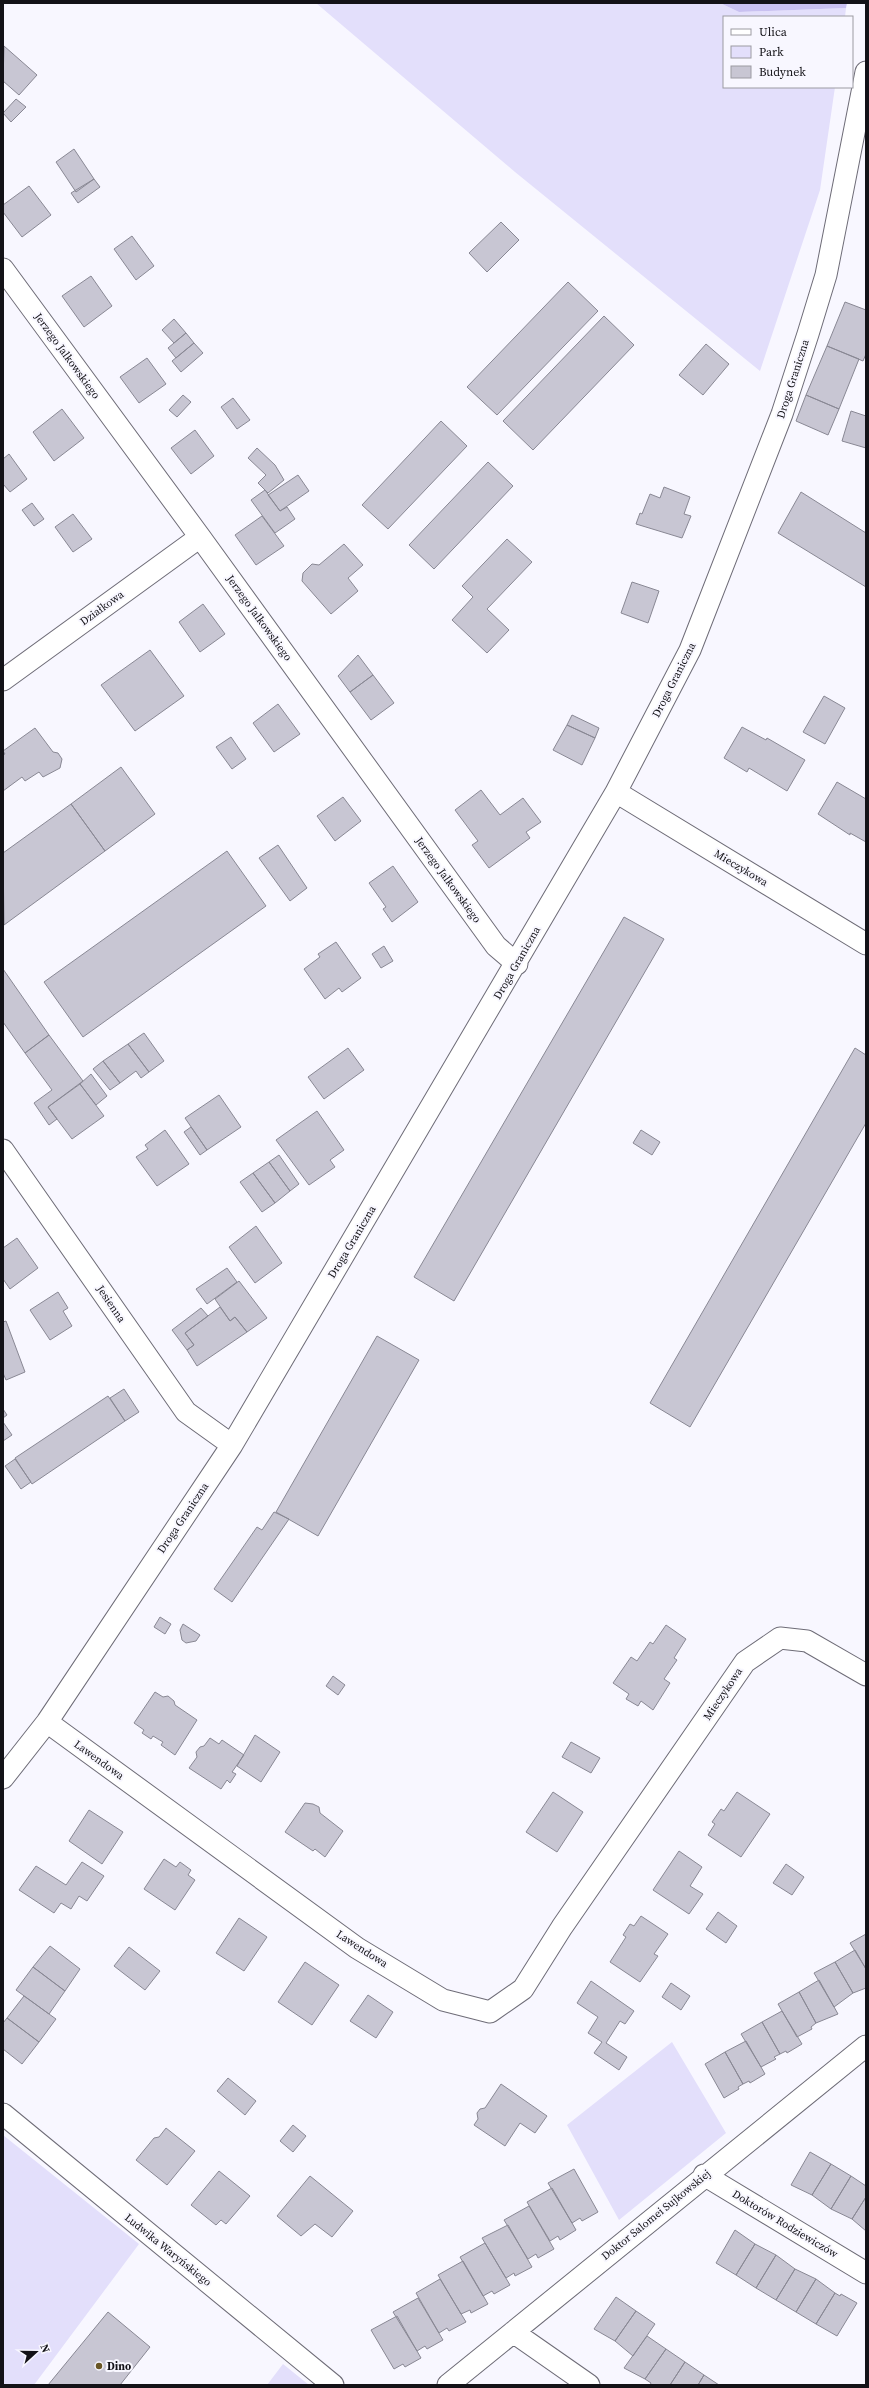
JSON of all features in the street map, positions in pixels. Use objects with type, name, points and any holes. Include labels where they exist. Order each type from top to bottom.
[{"type":"street","name":"Droga Graniczna","points":[[3,1778],[47,1722],[232,1445],[517,964],[616,792],[690,650],[782,414],[826,275],[866,72]]},
{"type":"street","name":"Jerzego Jalkowskiego","points":[[3,269],[200,537],[496,946],[517,964]]},
{"type":"street","name":"Działkowa","points":[[3,680],[200,537]]},
{"type":"street","name":"Mieczykowa","points":[[616,792],[866,944]]},
{"type":"street","name":"Jesienna","points":[[3,1150],[186,1412],[232,1445]]},
{"type":"street","name":"Mieczykowa","points":[[636,1820],[745,1662],[780,1638],[808,1641],[866,1675]]},
{"type":"street","name":"Lawendowa","points":[[47,1722],[357,1948],[443,2000],[490,2012],[523,1989],[636,1820]]},
{"type":"street","name":"Doktor Salomei Sujkowskiej","points":[[448,2385],[704,2175],[866,2046]]},
{"type":"street","name":"Ludwika Waryńskiego","points":[[3,2114],[333,2385]]},
{"type":"street","name":"Doktorów Rodziewiczów","points":[[704,2175],[866,2273]]},
{"type":"street","points":[[513,2332],[589,2385]]},
{"type":"green space","points":[[316,3],[720,3],[739,12],[846,8],[845,16],[723,16],[723,88],[835,88],[820,190],[760,371],[515,172]]},
{"type":"green space","points":[[672,2042],[726,2133],[619,2220],[567,2125]]},
{"type":"green space","points":[[3,2135],[139,2244],[34,2385],[3,2385]]},
{"type":"green space","points":[[283,2364],[309,2385],[267,2385]]},
{"type":"shaded area","points":[[720,3],[847,3],[846,8],[739,12]]},
{"type":"building","points":[[4,46],[37,75],[19,95],[3,81]]},
{"type":"building","points":[[16,99],[26,107],[11,122],[3,113]]},
{"type":"building","points":[[74,149],[94,179],[76,192],[56,162]]},
{"type":"building","points":[[94,179],[100,187],[78,203],[71,193]]},
{"type":"building","points":[[29,186],[51,215],[22,237],[3,212],[3,205]]},
{"type":"building","points":[[501,222],[519,240],[487,272],[469,253]]},
{"type":"building","points":[[132,236],[154,266],[136,280],[114,249]]},
{"type":"building","points":[[91,276],[112,306],[84,327],[62,296]]},
{"type":"building","points":[[568,282],[598,311],[497,415],[467,387]]},
{"type":"building","points":[[845,302],[866,310],[866,354],[863,361],[827,346]]},
{"type":"building","points":[[604,316],[634,345],[533,450],[503,421]]},
{"type":"building","points":[[174,319],[186,333],[174,343],[162,330]]},
{"type":"building","points":[[186,333],[194,343],[176,358],[168,348]]},
{"type":"building","points":[[194,343],[203,353],[181,372],[172,361]]},
{"type":"building","points":[[706,344],[729,364],[703,395],[679,375]]},
{"type":"building","points":[[827,346],[859,359],[839,409],[806,395]]},
{"type":"building","points":[[147,358],[166,384],[139,403],[120,377]]},
{"type":"building","points":[[183,395],[191,402],[177,417],[169,410]]},
{"type":"building","points":[[806,395],[839,409],[828,435],[796,421]]},
{"type":"building","points":[[233,398],[250,420],[237,429],[221,407]]},
{"type":"building","points":[[62,409],[84,438],[54,461],[33,432]]},
{"type":"building","points":[[851,411],[866,416],[866,448],[842,441]]},
{"type":"building","points":[[441,421],[467,446],[388,529],[362,505]]},
{"type":"building","points":[[195,430],[214,456],[191,474],[171,448]]},
{"type":"building","points":[[257,448],[275,465],[284,480],[268,493],[258,483],[266,475],[248,458]]},
{"type":"building","points":[[9,454],[27,479],[10,492],[3,484],[3,459]]},
{"type":"building","points":[[488,462],[513,486],[434,569],[409,545]]},
{"type":"building","points":[[298,475],[309,491],[280,511],[268,495]]},
{"type":"building","points":[[664,487],[690,497],[684,514],[691,516],[682,538],[636,524],[640,513],[642,514],[650,494],[660,498]]},
{"type":"building","points":[[265,490],[280,511],[287,507],[295,519],[275,533],[251,500]]},
{"type":"building","points":[[801,492],[866,533],[866,587],[778,533]]},
{"type":"building","points":[[32,503],[44,519],[34,526],[22,510]]},
{"type":"building","points":[[73,514],[92,539],[73,552],[55,527]]},
{"type":"building","points":[[262,516],[284,546],[256,565],[235,535]]},
{"type":"building","points":[[507,539],[532,562],[487,609],[509,630],[487,653],[452,620],[473,597],[462,586]]},
{"type":"building","points":[[344,544],[363,565],[348,578],[358,591],[331,614],[302,581],[303,573],[312,564],[319,565]]},
{"type":"building","points":[[632,582],[659,591],[648,623],[621,613]]},
{"type":"building","points":[[203,604],[225,634],[200,652],[179,622]]},
{"type":"building","points":[[150,650],[184,696],[135,731],[101,685]]},
{"type":"building","points":[[358,655],[373,675],[350,692],[338,676]]},
{"type":"building","points":[[373,675],[394,703],[371,720],[350,692]]},
{"type":"building","points":[[824,696],[845,708],[825,744],[803,732]]},
{"type":"building","points":[[278,704],[300,734],[274,752],[253,723]]},
{"type":"building","points":[[572,715],[599,728],[595,738],[567,725]]},
{"type":"building","points":[[567,725],[595,738],[582,765],[553,750]]},
{"type":"building","points":[[742,727],[766,740],[767,738],[805,760],[787,791],[749,768],[747,772],[724,758]]},
{"type":"building","points":[[35,728],[53,752],[58,753],[62,759],[60,768],[43,777],[39,772],[25,781],[22,777],[3,791],[3,755],[5,754],[3,751]]},
{"type":"building","points":[[231,737],[246,759],[232,769],[216,747]]},
{"type":"building","points":[[121,767],[155,814],[105,851],[71,804]]},
{"type":"building","points":[[837,782],[866,799],[866,842],[850,833],[850,835],[818,814]]},
{"type":"building","points":[[481,790],[500,815],[523,798],[541,822],[526,832],[530,838],[489,868],[472,845],[478,841],[455,810]]},
{"type":"building","points":[[343,797],[361,821],[335,841],[317,816]]},
{"type":"building","points":[[71,804],[105,851],[4,925],[3,853]]},
{"type":"building","points":[[278,845],[307,888],[290,901],[259,858]]},
{"type":"building","points":[[227,851],[266,906],[83,1037],[44,982]]},
{"type":"building","points":[[393,866],[418,902],[392,922],[383,909],[386,907],[369,883]]},
{"type":"building","points":[[624,917],[664,939],[454,1301],[414,1277]]},
{"type":"building","points":[[336,942],[361,978],[342,992],[339,988],[325,999],[304,969],[320,957],[318,954]]},
{"type":"building","points":[[384,946],[393,961],[381,968],[372,954]]},
{"type":"building","points":[[3,969],[49,1035],[25,1053],[3,1022]]},
{"type":"building","points":[[144,1033],[164,1061],[149,1072],[128,1044]]},
{"type":"building","points":[[49,1035],[83,1081],[48,1107],[57,1119],[49,1125],[34,1103],[52,1090],[25,1053]]},
{"type":"building","points":[[128,1044],[149,1072],[141,1078],[136,1071],[120,1083],[103,1061]]},
{"type":"building","points":[[348,1048],[364,1070],[324,1099],[308,1077]]},
{"type":"building","points":[[855,1048],[866,1055],[866,1123],[690,1427],[650,1403]]},
{"type":"building","points":[[103,1061],[120,1083],[110,1090],[93,1069]]},
{"type":"building","points":[[91,1074],[107,1096],[96,1105],[80,1084]]},
{"type":"building","points":[[80,1084],[104,1116],[72,1139],[48,1107]]},
{"type":"building","points":[[219,1095],[241,1127],[207,1150],[185,1118]]},
{"type":"building","points":[[317,1111],[344,1150],[330,1160],[335,1167],[309,1185],[276,1140]]},
{"type":"building","points":[[191,1127],[207,1150],[200,1155],[184,1132]]},
{"type":"building","points":[[165,1130],[189,1164],[157,1186],[136,1157],[148,1149],[145,1145]]},
{"type":"building","points":[[641,1130],[660,1142],[652,1155],[633,1143]]},
{"type":"building","points":[[279,1155],[299,1184],[290,1191],[269,1162]]},
{"type":"building","points":[[269,1162],[290,1191],[275,1203],[253,1173]]},
{"type":"building","points":[[253,1173],[275,1203],[262,1212],[240,1182]]},
{"type":"building","points":[[256,1226],[282,1263],[255,1283],[229,1247]]},
{"type":"building","points":[[17,1238],[38,1268],[10,1289],[3,1279],[3,1248]]},
{"type":"building","points":[[227,1268],[237,1282],[207,1304],[196,1289]]},
{"type":"building","points":[[239,1281],[267,1318],[247,1332],[235,1317],[230,1321],[215,1299]]},
{"type":"building","points":[[58,1292],[68,1308],[63,1311],[72,1326],[50,1340],[30,1310]]},
{"type":"building","points":[[220,1307],[230,1321],[235,1317],[247,1332],[197,1366],[187,1350],[194,1345],[185,1333]]},
{"type":"building","points":[[201,1308],[208,1316],[185,1333],[194,1345],[187,1350],[172,1330]]},
{"type":"building","points":[[6,1321],[25,1372],[6,1380],[3,1373],[3,1322]]},
{"type":"building","points":[[377,1336],[419,1360],[318,1536],[276,1512]]},
{"type":"building","points":[[124,1389],[139,1412],[125,1421],[110,1398]]},
{"type":"building","points":[[108,1396],[125,1421],[32,1484],[15,1458]]},
{"type":"building","points":[[3,1409],[7,1415],[3,1418]]},
{"type":"building","points":[[3,1422],[12,1435],[3,1441]]},
{"type":"building","points":[[15,1459],[31,1482],[21,1489],[5,1466]]},
{"type":"building","points":[[274,1512],[289,1519],[232,1602],[214,1589],[257,1527],[262,1530]]},
{"type":"building","points":[[160,1617],[171,1624],[165,1634],[154,1627]]},
{"type":"building","points":[[183,1624],[200,1635],[196,1641],[186,1643],[182,1640],[180,1630]]},
{"type":"building","points":[[666,1625],[686,1639],[674,1658],[677,1660],[664,1679],[670,1683],[653,1710],[641,1701],[638,1706],[626,1699],[629,1694],[613,1683],[631,1657],[637,1661],[650,1642],[653,1644]]},
{"type":"building","points":[[333,1676],[345,1685],[338,1695],[326,1686]]},
{"type":"building","points":[[155,1692],[163,1697],[168,1696],[174,1701],[175,1705],[197,1720],[175,1755],[161,1745],[163,1742],[153,1736],[151,1739],[142,1733],[144,1730],[134,1723]]},
{"type":"building","points":[[255,1735],[280,1752],[261,1782],[237,1766]]},
{"type":"building","points":[[210,1738],[219,1744],[222,1740],[244,1755],[232,1772],[236,1774],[230,1783],[227,1780],[221,1789],[189,1768],[197,1757],[196,1752],[200,1747],[204,1746]]},
{"type":"building","points":[[571,1742],[600,1758],[591,1773],[562,1757]]},
{"type":"building","points":[[553,1792],[583,1812],[557,1852],[526,1832]]},
{"type":"building","points":[[737,1792],[770,1814],[741,1857],[708,1835],[715,1824],[712,1822],[721,1809],[724,1811]]},
{"type":"building","points":[[305,1803],[313,1804],[319,1807],[320,1813],[343,1831],[325,1857],[315,1849],[313,1851],[285,1832]]},
{"type":"building","points":[[89,1810],[123,1832],[102,1864],[69,1841]]},
{"type":"building","points":[[679,1851],[702,1867],[690,1886],[703,1894],[689,1914],[653,1890]]},
{"type":"building","points":[[164,1859],[176,1867],[180,1862],[191,1870],[188,1875],[195,1880],[175,1910],[144,1889]]},
{"type":"building","points":[[82,1862],[104,1876],[87,1901],[79,1896],[71,1909],[61,1903],[54,1913],[19,1890],[36,1866],[66,1885]]},
{"type":"building","points":[[786,1864],[804,1877],[792,1895],[773,1883]]},
{"type":"building","points":[[718,1912],[737,1926],[726,1943],[706,1929]]},
{"type":"building","points":[[641,1916],[668,1934],[654,1954],[658,1956],[640,1982],[610,1962],[626,1937],[623,1935],[630,1924],[634,1926]]},
{"type":"building","points":[[239,1918],[267,1937],[244,1971],[216,1953]]},
{"type":"building","points":[[866,1934],[866,1969],[850,1943]]},
{"type":"building","points":[[50,1946],[80,1969],[65,1991],[33,1967]]},
{"type":"building","points":[[129,1947],[160,1971],[145,1990],[114,1966]]},
{"type":"building","points":[[855,1950],[866,1969],[866,1988],[853,1993],[835,1962]]},
{"type":"building","points":[[305,1962],[339,1985],[312,2025],[278,2002]]},
{"type":"building","points":[[835,1962],[853,1993],[834,2007],[814,1973]]},
{"type":"building","points":[[33,1967],[65,1991],[49,2014],[16,1990]]},
{"type":"building","points":[[819,1980],[838,2014],[816,2023],[799,1992]]},
{"type":"building","points":[[591,1981],[634,2011],[625,2024],[620,2021],[606,2043],[627,2057],[619,2070],[594,2053],[602,2042],[588,2033],[598,2017],[577,2003]]},
{"type":"building","points":[[671,1983],[690,1996],[681,2010],[662,1997]]},
{"type":"building","points":[[799,1992],[816,2023],[811,2027],[812,2029],[797,2037],[778,2004]]},
{"type":"building","points":[[368,1995],[393,2012],[376,2038],[350,2021]]},
{"type":"building","points":[[24,1996],[56,2019],[39,2042],[7,2018]]},
{"type":"building","points":[[782,2011],[802,2044],[787,2053],[786,2051],[780,2054],[762,2022]]},
{"type":"building","points":[[7,2018],[39,2042],[22,2064],[3,2049],[3,2023]]},
{"type":"building","points":[[762,2022],[780,2054],[774,2057],[776,2059],[761,2067],[741,2034]]},
{"type":"building","points":[[746,2041],[765,2074],[750,2083],[749,2081],[743,2084],[725,2052]]},
{"type":"building","points":[[725,2052],[743,2084],[738,2087],[739,2089],[724,2098],[705,2064]]},
{"type":"building","points":[[228,2078],[256,2101],[245,2115],[217,2091]]},
{"type":"building","points":[[501,2084],[547,2116],[535,2133],[520,2123],[505,2146],[474,2125],[478,2119],[477,2113],[480,2109],[485,2108]]},
{"type":"building","points":[[293,2125],[306,2136],[293,2152],[280,2141]]},
{"type":"building","points":[[166,2128],[195,2151],[167,2185],[136,2160],[154,2138],[159,2137]]},
{"type":"building","points":[[810,2152],[831,2164],[812,2195],[791,2185]]},
{"type":"building","points":[[831,2164],[851,2176],[831,2209],[812,2195]]},
{"type":"building","points":[[574,2169],[598,2212],[582,2221],[580,2218],[572,2223],[548,2183]]},
{"type":"building","points":[[219,2171],[250,2196],[226,2224],[221,2220],[216,2225],[191,2205]]},
{"type":"building","points":[[310,2176],[353,2211],[332,2237],[315,2224],[301,2236],[277,2216]]},
{"type":"building","points":[[851,2176],[866,2186],[866,2197],[852,2219],[831,2209]]},
{"type":"building","points":[[552,2188],[576,2230],[560,2240],[558,2236],[550,2241],[527,2202]]},
{"type":"building","points":[[866,2197],[866,2231],[852,2219]]},
{"type":"building","points":[[529,2206],[554,2249],[538,2258],[536,2254],[528,2259],[504,2220]]},
{"type":"building","points":[[508,2225],[532,2267],[515,2276],[514,2273],[506,2278],[482,2238]]},
{"type":"building","points":[[735,2230],[755,2244],[736,2275],[716,2263]]},
{"type":"building","points":[[485,2243],[510,2285],[494,2294],[492,2291],[483,2296],[460,2257]]},
{"type":"building","points":[[755,2244],[776,2255],[756,2288],[736,2275]]},
{"type":"building","points":[[776,2255],[795,2269],[776,2300],[756,2288]]},
{"type":"building","points":[[463,2261],[488,2304],[471,2313],[470,2310],[461,2314],[438,2275]]},
{"type":"building","points":[[795,2269],[816,2279],[796,2312],[776,2300]]},
{"type":"building","points":[[440,2279],[466,2322],[449,2331],[447,2328],[439,2333],[416,2293]]},
{"type":"building","points":[[816,2279],[835,2293],[816,2324],[796,2312]]},
{"type":"building","points":[[835,2293],[840,2296],[841,2294],[857,2303],[837,2336],[816,2324]]},
{"type":"building","points":[[616,2297],[636,2311],[615,2341],[594,2329]]},
{"type":"building","points":[[418,2298],[443,2340],[427,2349],[425,2346],[417,2351],[393,2312]]},
{"type":"building","points":[[636,2311],[655,2324],[633,2356],[615,2341]]},
{"type":"building","name":"Dino","points":[[108,2312],[150,2347],[120,2385],[48,2385]]},
{"type":"building","points":[[397,2316],[421,2358],[405,2367],[403,2364],[394,2369],[371,2330]]},
{"type":"building","points":[[647,2336],[666,2349],[645,2379],[624,2368]]},
{"type":"building","points":[[666,2349],[685,2362],[670,2385],[650,2385],[651,2383],[645,2379]]},
{"type":"building","points":[[685,2362],[704,2375],[698,2385],[670,2385]]},
{"type":"building","points":[[704,2375],[719,2385],[698,2385]]},
{"type":"place","name":"Dino","points":[[99,2366]]}]
